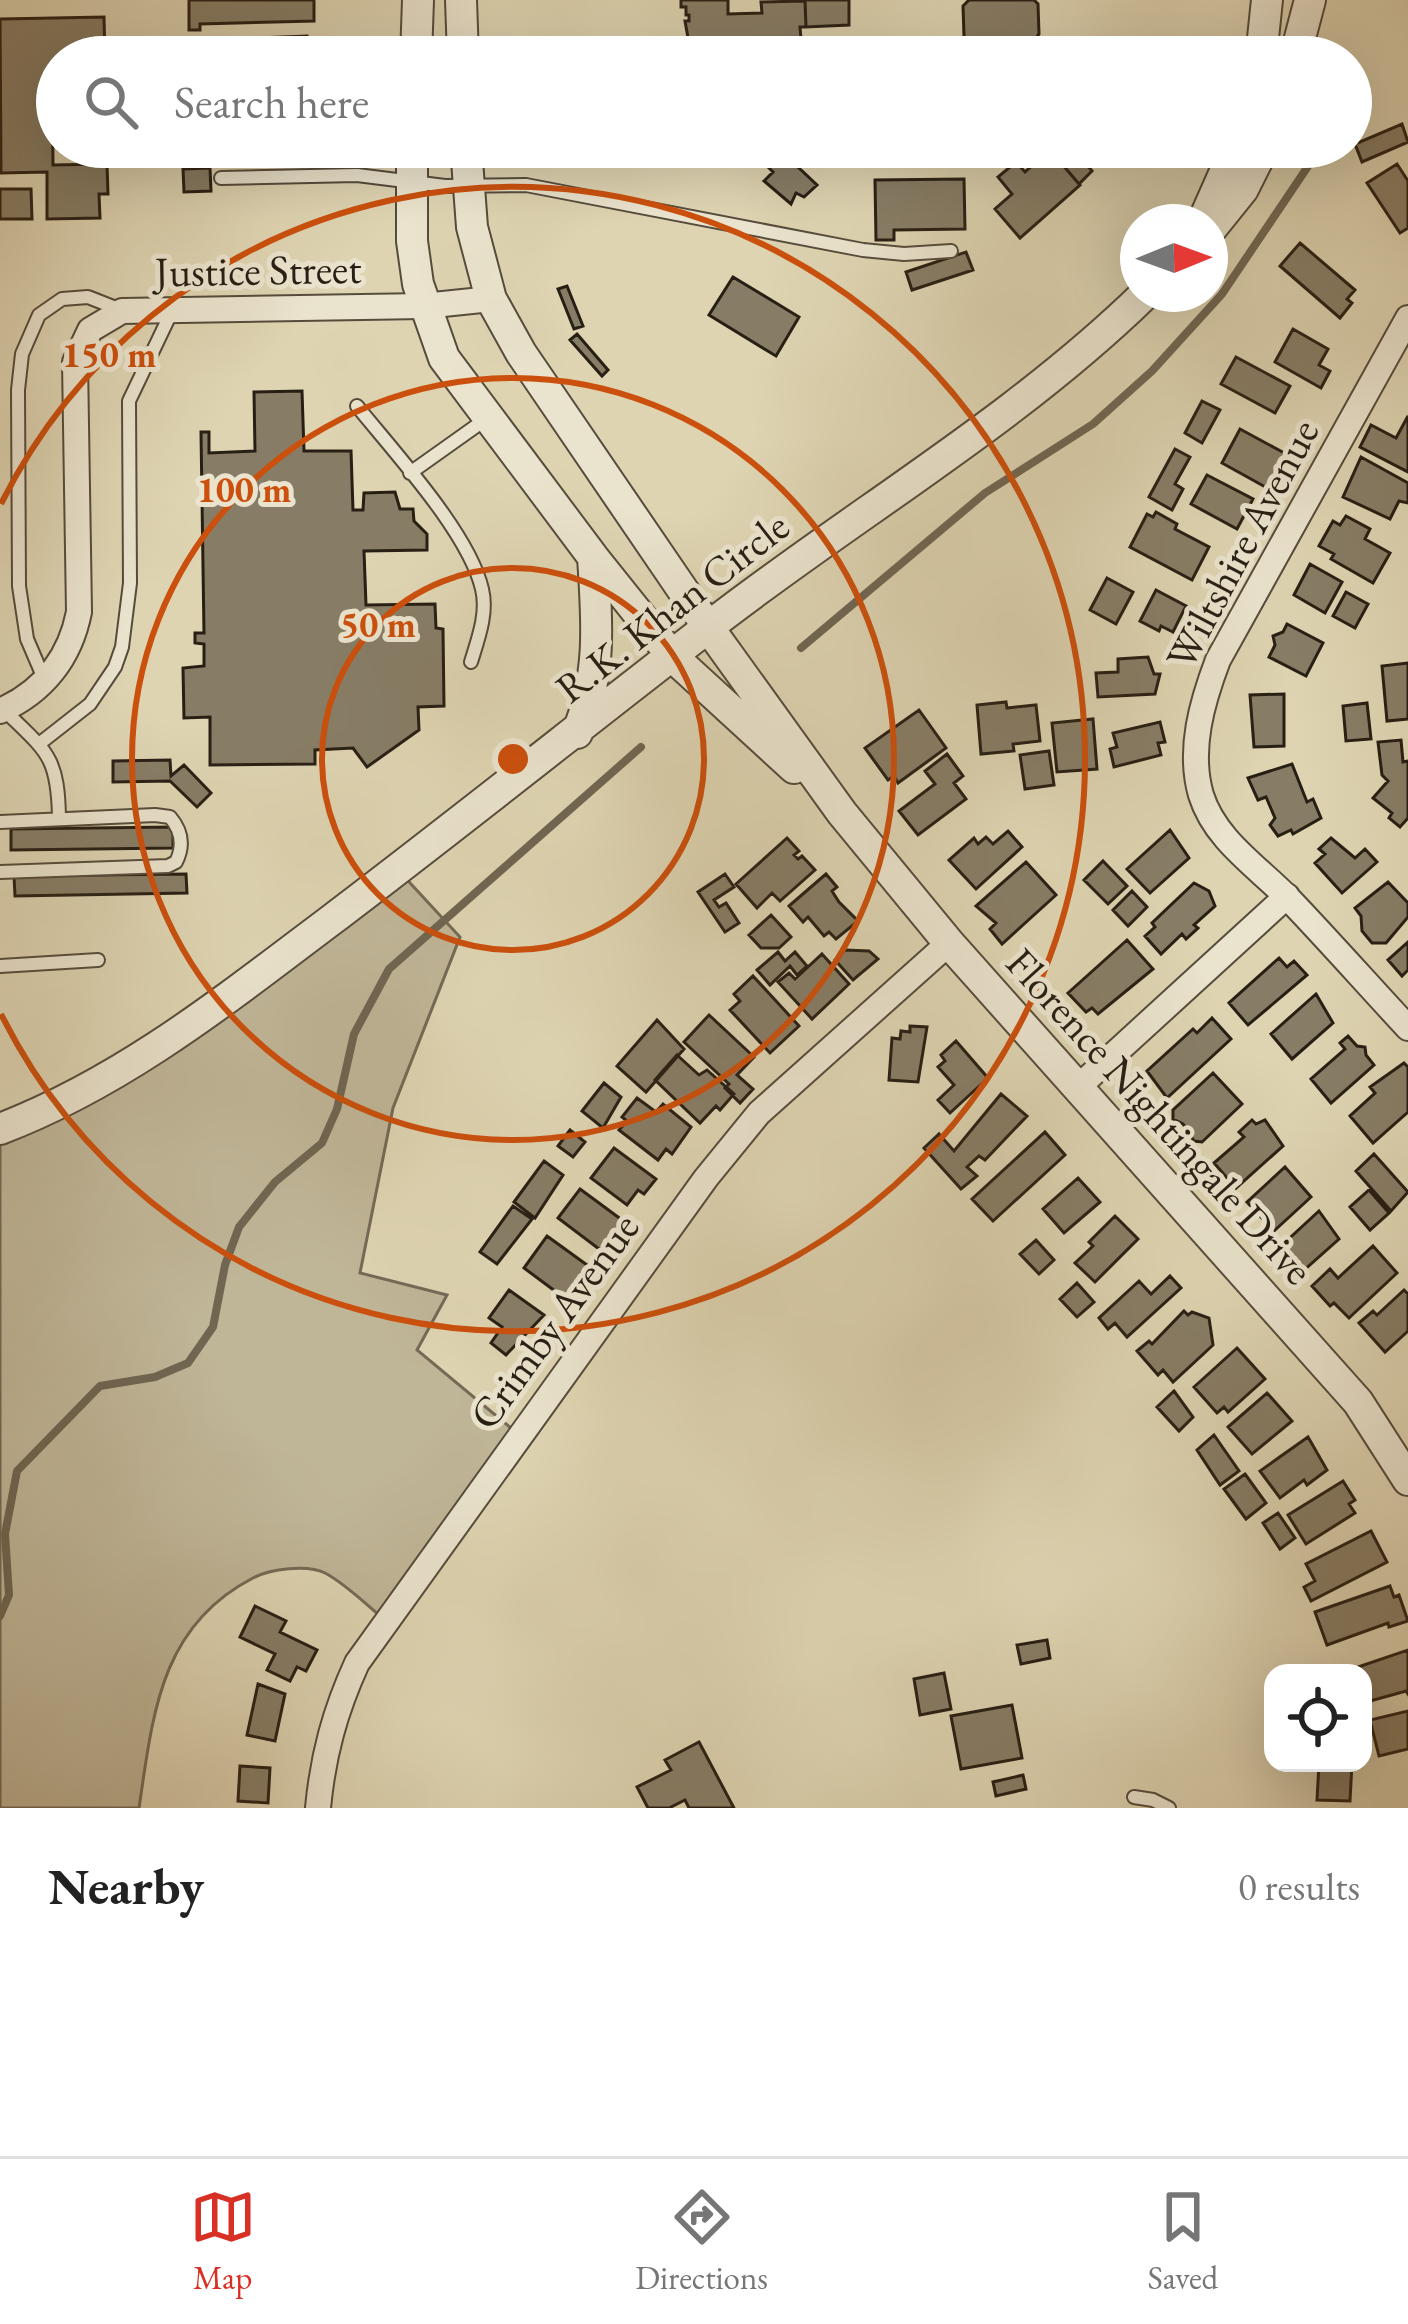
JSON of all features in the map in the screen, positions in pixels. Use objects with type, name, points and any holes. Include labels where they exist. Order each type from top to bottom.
[{"type":"street","points":[[417,36],[418,0]]},
{"type":"street","points":[[461,0],[462,36]]},
{"type":"street","points":[[1264,36],[1267,0]]},
{"type":"street","points":[[1301,36],[1311,4]]},
{"type":"street","name":"Florence Nightingale Drive","points":[[412,168],[412,241],[424,306],[444,358],[674,657],[842,813]]},
{"type":"street","name":"Florence Nightingale Drive","points":[[467,168],[472,227],[491,299],[520,352],[708,627],[842,813],[1076,1089],[1358,1402],[1408,1480]]},
{"type":"street","points":[[1210,204],[1226,168]]},
{"type":"street","points":[[1228,208],[1254,168]]},
{"type":"street","name":"Justice Street","points":[[2,710],[45,681],[68,650],[79,612],[75,362],[90,330],[122,311],[424,306],[491,299]]},
{"type":"street","name":"R.K. Khan Circle","points":[[0,1129],[94,1087],[155,1050],[577,733],[708,627],[1065,366],[1124,312]]},
{"type":"street","name":"Wiltshire Avenue","points":[[1408,318],[1218,660],[1202,701],[1196,749],[1201,793],[1217,829],[1287,896],[1408,1028]]},
{"type":"street","points":[[577,733],[590,702],[598,641],[593,557]]},
{"type":"street","points":[[1076,1089],[1287,896]]},
{"type":"street","name":"Crimby Avenue","points":[[318,1808],[323,1757],[336,1709],[357,1663],[706,1178],[759,1113],[949,943]]},
{"type":"lane","points":[[221,178],[357,175],[467,187],[526,185],[863,250],[916,255],[951,251]]},
{"type":"lane","points":[[45,681],[27,639],[19,586],[17,390],[22,354],[40,315],[62,299],[88,297],[122,311]]},
{"type":"lane","points":[[39,744],[90,704],[115,667],[122,647],[130,583],[129,400],[172,310]]},
{"type":"lane","points":[[357,406],[472,559],[484,593],[482,625],[471,662]]},
{"type":"lane","points":[[410,473],[488,418]]},
{"type":"lane","points":[[2,710],[49,754],[58,778],[59,818]]},
{"type":"lane","points":[[0,822],[170,817],[178,826],[180,853],[167,866],[0,872]]},
{"type":"lane","points":[[0,966],[98,960]]},
{"type":"lane","points":[[1134,1797],[1168,1808]]},
{"type":"shaded area","points":[[399,871],[460,937],[393,1108],[360,1273],[447,1295],[417,1350],[517,1433],[384,1619],[333,1578],[299,1568],[253,1578],[198,1621],[166,1676],[139,1808],[0,1808],[0,1132]]},
{"type":"building","points":[[189,0],[314,0],[314,21],[200,24],[200,30],[189,30]]},
{"type":"building","points":[[681,0],[728,0],[728,14],[762,13],[761,2],[805,1],[806,27],[800,27],[801,36],[688,36],[685,21],[689,15]]},
{"type":"building","points":[[805,0],[849,0],[849,25],[806,27]]},
{"type":"building","points":[[969,0],[1034,0],[1039,34],[964,36],[963,6]]},
{"type":"building","points":[[104,17],[104,36],[36,36],[36,168],[107,168],[108,194],[99,194],[100,218],[47,219],[47,172],[1,173],[0,19]]},
{"type":"building","points":[[1402,124],[1408,142],[1372,158],[1372,137]]},
{"type":"building","points":[[1397,164],[1408,181],[1408,228],[1400,233],[1367,183]]},
{"type":"building","points":[[210,168],[211,191],[184,192],[183,169]]},
{"type":"building","points":[[769,168],[799,168],[817,185],[804,197],[796,193],[791,204],[764,181],[773,172]]},
{"type":"building","points":[[1009,168],[1025,172],[1065,168],[1080,185],[1020,238],[995,209],[1012,194],[998,177]]},
{"type":"building","points":[[1065,168],[1090,168],[1092,171],[1079,184]]},
{"type":"building","points":[[964,179],[965,229],[894,230],[894,240],[876,240],[875,180]]},
{"type":"building","points":[[0,189],[31,189],[32,219],[0,219]]},
{"type":"building","points":[[1300,243],[1355,290],[1340,318],[1280,266]]},
{"type":"building","points":[[966,252],[973,270],[912,290],[906,272]]},
{"type":"building","points":[[733,277],[799,317],[776,356],[709,315]]},
{"type":"building","points":[[567,286],[583,326],[574,329],[558,289]]},
{"type":"building","points":[[1293,329],[1328,349],[1319,365],[1330,371],[1321,388],[1275,362]]},
{"type":"building","points":[[577,334],[608,370],[602,376],[570,340]]},
{"type":"building","points":[[1236,357],[1290,386],[1275,413],[1221,384]]},
{"type":"building","points":[[302,391],[304,451],[351,451],[353,510],[363,510],[364,493],[395,492],[400,509],[413,509],[414,521],[427,534],[427,550],[364,551],[366,605],[435,604],[436,628],[443,629],[444,706],[418,707],[419,730],[367,767],[353,748],[315,750],[315,764],[210,765],[210,717],[184,718],[183,668],[204,666],[204,644],[195,643],[195,633],[204,633],[201,432],[209,432],[209,453],[255,451],[254,392]]},
{"type":"building","points":[[1202,401],[1220,410],[1202,443],[1185,433]]},
{"type":"building","points":[[1408,416],[1408,472],[1360,447],[1371,425],[1396,438]]},
{"type":"building","points":[[1240,429],[1288,455],[1269,489],[1222,463]]},
{"type":"building","points":[[1175,449],[1190,457],[1175,484],[1183,489],[1172,510],[1149,497]]},
{"type":"building","points":[[1361,457],[1408,483],[1408,503],[1399,501],[1390,519],[1343,497]]},
{"type":"building","points":[[1207,475],[1253,499],[1237,529],[1191,504]]},
{"type":"building","points":[[1156,512],[1177,524],[1175,529],[1209,547],[1192,580],[1130,547],[1147,514],[1153,517]]},
{"type":"building","points":[[1346,516],[1370,529],[1365,539],[1390,553],[1373,583],[1331,559],[1334,554],[1319,546],[1333,521],[1340,525]]},
{"type":"building","points":[[1310,564],[1342,582],[1325,613],[1294,595]]},
{"type":"building","points":[[1107,578],[1133,592],[1116,624],[1090,610]]},
{"type":"building","points":[[1156,590],[1186,606],[1173,632],[1140,621]]},
{"type":"building","points":[[1346,592],[1368,604],[1355,628],[1333,616]]},
{"type":"building","points":[[1287,624],[1323,643],[1306,676],[1269,657],[1275,645],[1273,636]]},
{"type":"building","points":[[1148,657],[1154,674],[1160,674],[1155,694],[1098,697],[1096,673],[1118,672],[1118,659]]},
{"type":"building","points":[[1408,663],[1408,719],[1387,721],[1382,666]]},
{"type":"building","points":[[1284,694],[1284,746],[1254,747],[1250,695]]},
{"type":"building","points":[[1006,702],[1007,708],[1036,705],[1040,741],[1013,744],[1014,751],[981,754],[977,705]]},
{"type":"building","points":[[1367,703],[1371,739],[1346,741],[1343,706]]},
{"type":"building","points":[[919,710],[946,748],[898,783],[894,776],[888,780],[865,748]]},
{"type":"building","points":[[1093,719],[1097,769],[1057,772],[1052,723]]},
{"type":"building","points":[[1160,722],[1165,742],[1158,743],[1161,755],[1114,767],[1113,733]]},
{"type":"building","points":[[1401,740],[1403,762],[1408,761],[1408,818],[1400,827],[1389,818],[1392,813],[1373,798],[1388,781],[1382,775],[1378,742]]},
{"type":"building","points":[[1049,751],[1054,785],[1025,789],[1020,755]]},
{"type":"building","points":[[947,754],[963,776],[954,783],[966,799],[918,835],[899,811],[935,784],[925,771]]},
{"type":"building","points":[[170,760],[171,776],[184,765],[211,793],[197,807],[170,781],[113,782],[113,761]]},
{"type":"building","points":[[1292,764],[1307,802],[1313,799],[1321,818],[1293,834],[1291,830],[1278,836],[1270,825],[1275,818],[1266,797],[1258,800],[1248,778]]},
{"type":"building","points":[[173,827],[173,848],[11,850],[11,829]]},
{"type":"building","points":[[1170,830],[1189,858],[1150,893],[1127,869]]},
{"type":"building","points":[[1008,831],[1022,847],[976,889],[949,860],[974,838],[978,844],[986,837],[993,844]]},
{"type":"building","points":[[787,838],[799,851],[794,855],[802,856],[815,870],[780,901],[772,893],[757,908],[736,884]]},
{"type":"building","points":[[1331,838],[1355,858],[1365,849],[1377,862],[1342,893],[1315,863],[1325,854],[1319,849]]},
{"type":"building","points":[[1103,861],[1127,886],[1108,904],[1084,880]]},
{"type":"building","points":[[1026,862],[1056,895],[1002,944],[990,929],[996,923],[976,906]]},
{"type":"building","points":[[186,874],[187,893],[15,896],[14,876]]},
{"type":"building","points":[[725,874],[734,887],[714,900],[719,907],[726,903],[739,923],[725,932],[698,892]]},
{"type":"building","points":[[826,874],[837,887],[832,891],[839,902],[858,921],[836,939],[829,932],[824,936],[808,917],[803,922],[789,906]]},
{"type":"building","points":[[1388,882],[1408,903],[1408,917],[1386,943],[1372,943],[1362,931],[1355,908]]},
{"type":"building","points":[[1194,883],[1209,891],[1215,906],[1186,939],[1182,934],[1161,954],[1145,936],[1155,927],[1152,923]]},
{"type":"building","points":[[1132,891],[1147,907],[1128,926],[1113,910]]},
{"type":"building","points":[[771,915],[791,937],[779,948],[761,948],[749,935]]},
{"type":"building","points":[[1127,940],[1153,969],[1098,1014],[1092,1008],[1086,1012],[1068,993]]},
{"type":"building","points":[[1408,942],[1408,970],[1402,976],[1388,960]]},
{"type":"building","points":[[845,950],[869,951],[878,959],[853,980],[835,960]]},
{"type":"building","points":[[778,952],[785,961],[795,952],[807,966],[797,975],[790,966],[770,985],[757,970]]},
{"type":"building","points":[[822,954],[849,984],[812,1019],[778,982],[789,973],[795,979]]},
{"type":"building","points":[[1279,958],[1287,967],[1294,961],[1307,975],[1248,1025],[1229,1003]]},
{"type":"building","points":[[753,976],[799,1026],[770,1053],[730,1010],[740,1001],[734,994]]},
{"type":"building","points":[[1316,994],[1333,1023],[1292,1059],[1271,1034]]},
{"type":"building","points":[[709,1015],[754,1057],[737,1075],[753,1089],[740,1103],[725,1088],[729,1084],[684,1042]]},
{"type":"building","points":[[1212,1018],[1231,1039],[1167,1098],[1147,1071]]},
{"type":"building","points":[[657,1020],[684,1049],[646,1092],[617,1066]]},
{"type":"building","points":[[910,1026],[927,1027],[918,1082],[889,1080],[892,1038],[900,1039],[901,1031],[910,1032]]},
{"type":"building","points":[[1348,1036],[1365,1047],[1374,1065],[1331,1103],[1311,1079],[1345,1049],[1340,1043]]},
{"type":"building","points":[[956,1041],[988,1078],[950,1113],[938,1100],[954,1085],[938,1067],[945,1061],[941,1055]]},
{"type":"building","points":[[677,1055],[699,1075],[707,1070],[734,1094],[700,1123],[655,1080]]},
{"type":"building","points":[[1404,1063],[1408,1067],[1408,1112],[1373,1143],[1350,1116],[1375,1093],[1370,1087]]},
{"type":"building","points":[[1213,1073],[1242,1104],[1202,1142],[1194,1141],[1183,1124],[1173,1119],[1173,1110]]},
{"type":"building","points":[[604,1083],[621,1097],[603,1128],[582,1111]]},
{"type":"building","points":[[1001,1094],[1027,1116],[985,1160],[979,1156],[967,1167],[977,1176],[961,1189],[924,1148],[939,1134],[954,1151]]},
{"type":"building","points":[[637,1098],[656,1112],[663,1104],[691,1127],[672,1154],[666,1149],[658,1160],[619,1130],[627,1121],[622,1117]]},
{"type":"building","points":[[1252,1120],[1256,1124],[1265,1120],[1283,1146],[1236,1188],[1214,1163],[1244,1137],[1239,1132]]},
{"type":"building","points":[[570,1130],[585,1142],[573,1157],[558,1146]]},
{"type":"building","points":[[1045,1132],[1065,1155],[993,1221],[972,1199]]},
{"type":"building","points":[[614,1148],[656,1179],[644,1194],[638,1190],[627,1205],[591,1178]]},
{"type":"building","points":[[1374,1154],[1408,1192],[1391,1211],[1356,1171]]},
{"type":"building","points":[[544,1161],[563,1175],[535,1218],[514,1202]]},
{"type":"building","points":[[1285,1167],[1311,1197],[1274,1231],[1247,1202]]},
{"type":"building","points":[[1078,1178],[1100,1202],[1064,1233],[1043,1209]]},
{"type":"building","points":[[580,1189],[622,1220],[603,1252],[558,1218]]},
{"type":"building","points":[[1369,1190],[1389,1213],[1370,1230],[1350,1207]]},
{"type":"building","points":[[513,1206],[532,1219],[497,1264],[480,1252]]},
{"type":"building","points":[[1319,1211],[1339,1239],[1303,1271],[1281,1246]]},
{"type":"building","points":[[1115,1216],[1138,1239],[1095,1282],[1075,1263]]},
{"type":"building","points":[[547,1236],[587,1265],[567,1300],[524,1268]]},
{"type":"building","points":[[1036,1240],[1054,1260],[1039,1274],[1020,1254]]},
{"type":"building","points":[[1373,1246],[1397,1273],[1349,1318],[1312,1286],[1330,1269],[1338,1278]]},
{"type":"building","points":[[1170,1276],[1181,1288],[1127,1337],[1115,1323],[1108,1329],[1099,1318],[1139,1281],[1151,1294]]},
{"type":"building","points":[[1077,1283],[1094,1302],[1077,1317],[1060,1299]]},
{"type":"building","points":[[509,1290],[544,1315],[506,1355],[491,1343],[502,1327],[489,1318]]},
{"type":"building","points":[[1404,1290],[1408,1331],[1385,1352],[1359,1323],[1373,1311],[1377,1315]]},
{"type":"building","points":[[1184,1311],[1209,1318],[1213,1345],[1173,1382],[1163,1370],[1158,1375],[1137,1351],[1149,1341],[1152,1344]]},
{"type":"building","points":[[1237,1348],[1265,1379],[1228,1412],[1224,1407],[1217,1413],[1194,1387]]},
{"type":"building","points":[[1174,1391],[1193,1417],[1179,1431],[1157,1407]]},
{"type":"building","points":[[1267,1393],[1292,1421],[1252,1454],[1228,1427]]},
{"type":"building","points":[[1214,1435],[1239,1471],[1220,1485],[1197,1450]]},
{"type":"building","points":[[1308,1437],[1327,1470],[1280,1498],[1260,1471]]},
{"type":"building","points":[[1245,1474],[1266,1503],[1246,1519],[1224,1489]]},
{"type":"building","points":[[1343,1481],[1355,1500],[1349,1504],[1355,1513],[1306,1544],[1288,1515]]},
{"type":"building","points":[[1278,1513],[1295,1538],[1280,1549],[1263,1523]]},
{"type":"building","points":[[1371,1531],[1387,1562],[1311,1601],[1304,1587],[1315,1581],[1306,1564]]},
{"type":"building","points":[[1390,1586],[1394,1597],[1399,1595],[1408,1621],[1389,1627],[1388,1623],[1327,1645],[1315,1612]]},
{"type":"building","points":[[255,1606],[286,1621],[280,1632],[317,1650],[306,1671],[297,1667],[290,1681],[267,1670],[275,1654],[240,1637]]},
{"type":"building","points":[[1047,1640],[1050,1658],[1021,1664],[1017,1645]]},
{"type":"building","points":[[1408,1650],[1408,1694],[1372,1700],[1372,1664],[1367,1664]]},
{"type":"building","points":[[944,1673],[951,1709],[920,1715],[914,1679]]},
{"type":"building","points":[[258,1684],[285,1694],[275,1741],[247,1735]]},
{"type":"building","points":[[1012,1705],[1022,1758],[961,1769],[951,1716]]},
{"type":"building","points":[[1408,1711],[1408,1749],[1379,1756],[1372,1720]]},
{"type":"building","points":[[699,1742],[734,1808],[689,1808],[685,1800],[669,1808],[648,1808],[637,1787],[671,1770],[665,1760]]},
{"type":"building","points":[[240,1766],[270,1768],[268,1803],[238,1801]]},
{"type":"building","points":[[1319,1772],[1352,1772],[1350,1801],[1317,1800]]},
{"type":"building","points":[[1023,1775],[1026,1789],[996,1796],[993,1782]]},
{"type":"waterway","points":[[801,648],[985,493],[1093,424],[1152,371],[1222,294],[1307,168]]},
{"type":"waterway","points":[[0,1616],[9,1595],[5,1534],[17,1471],[100,1386],[155,1377],[188,1363],[213,1327],[225,1265],[239,1227],[275,1182],[322,1143],[337,1109],[354,1034],[389,969],[641,747]]}]
